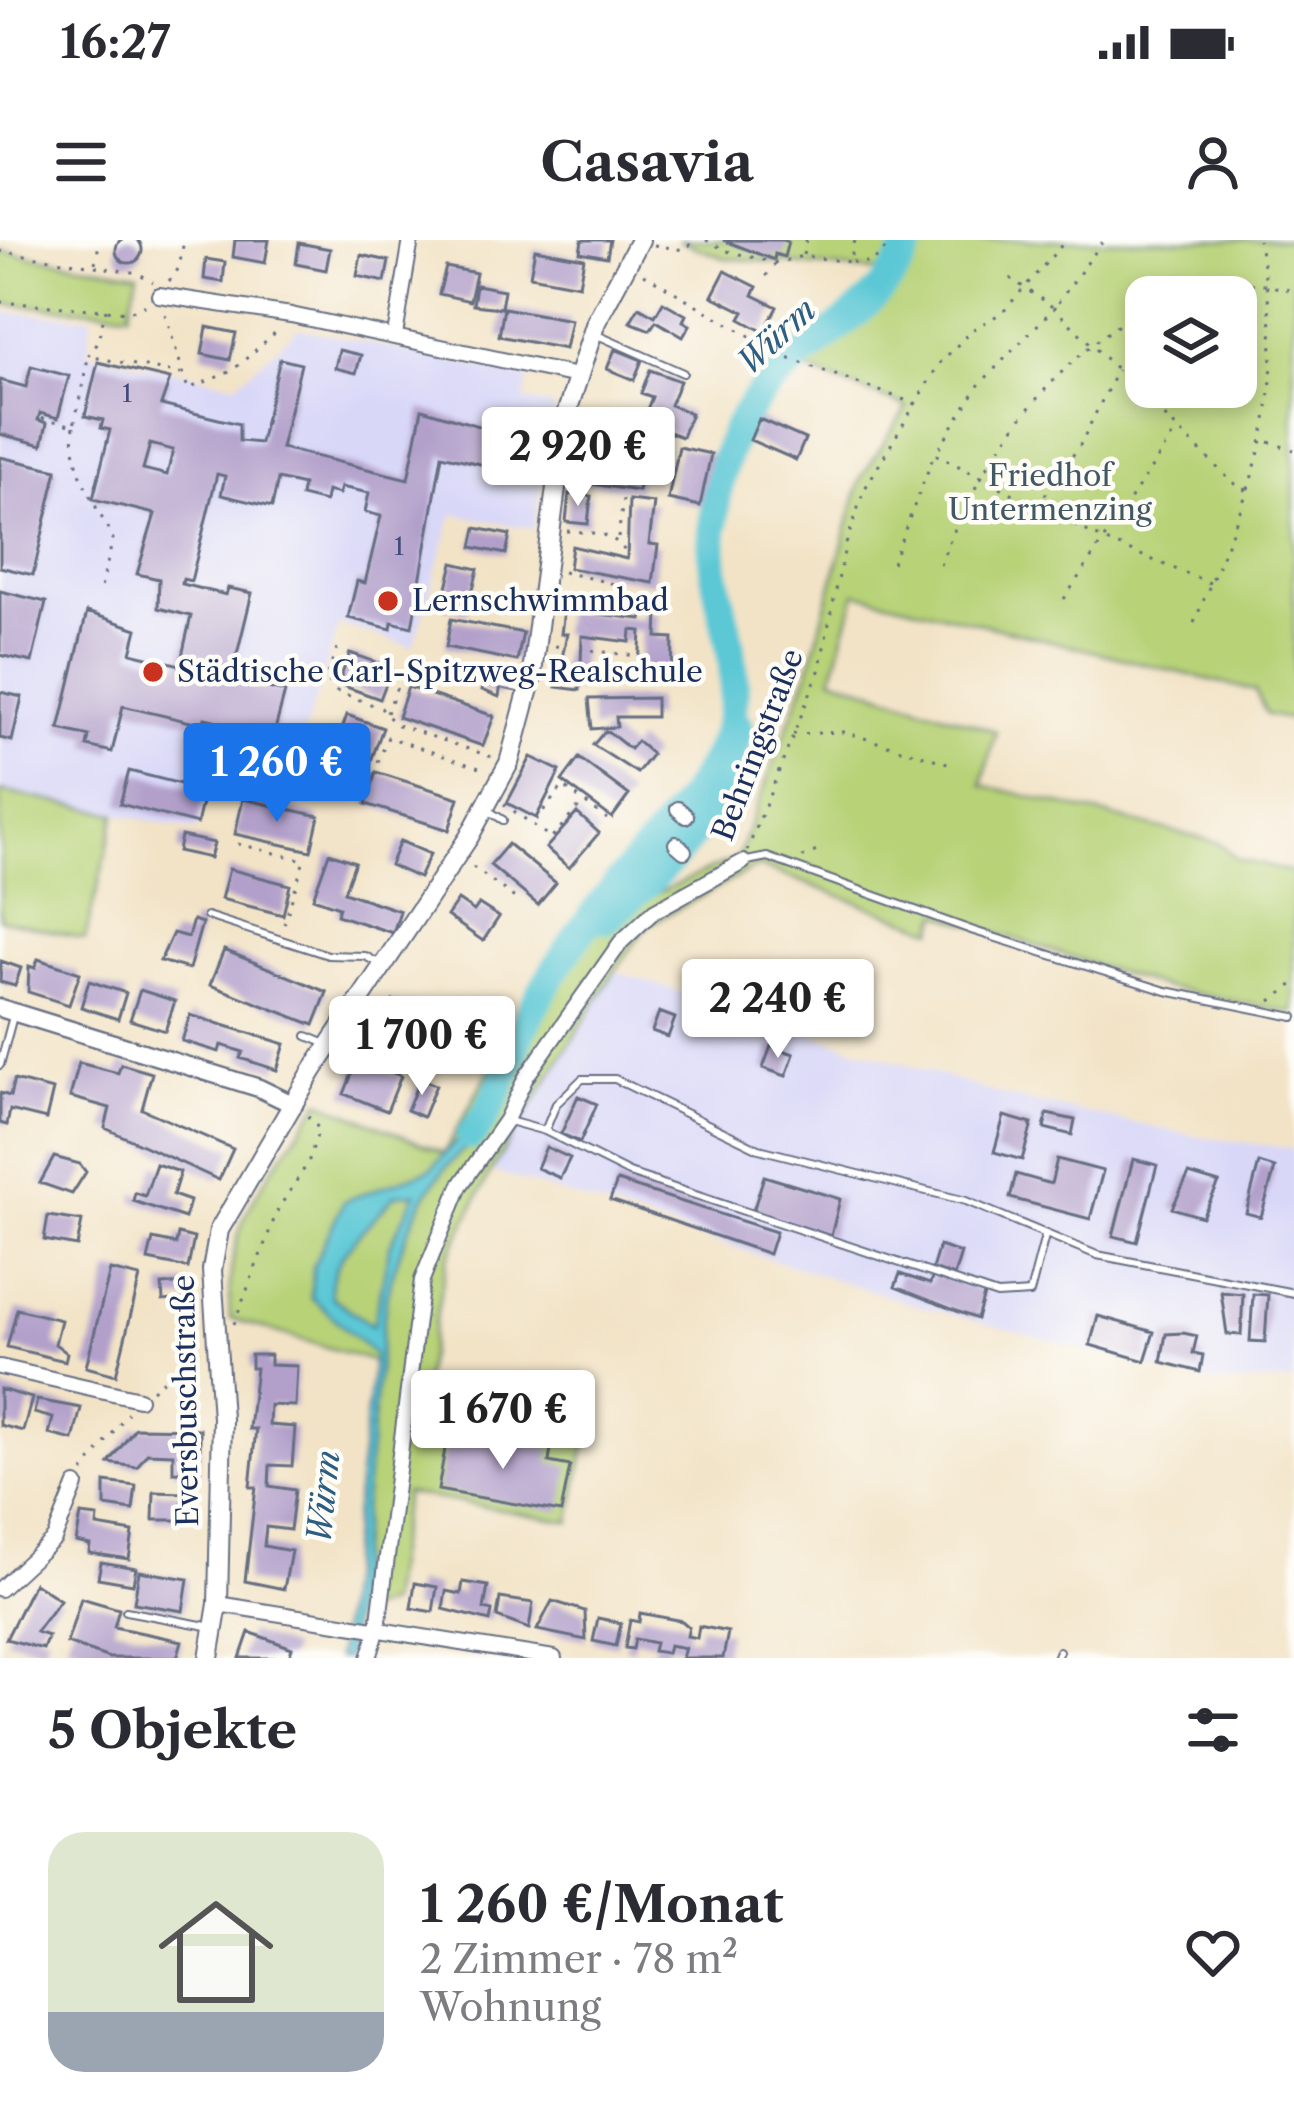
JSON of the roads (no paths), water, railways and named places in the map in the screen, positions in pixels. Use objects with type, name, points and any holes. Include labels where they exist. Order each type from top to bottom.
[{"type":"main road","name":"Eversbuschstraße","points":[[209,1658],[218,1604],[221,1418],[212,1270],[219,1230],[330,1045],[457,855],[506,770],[530,691],[537,576],[560,441],[592,333],[640,242]]},
{"type":"street","points":[[395,335],[411,240]]},
{"type":"street","points":[[159,295],[395,335],[577,376]]},
{"type":"street","name":"Behringstraße","points":[[369,1658],[422,1280],[460,1186],[506,1120],[526,1077],[621,942],[654,911],[743,862]]},
{"type":"street","points":[[7,1010],[259,1088],[294,1105]]},
{"type":"street","points":[[0,1366],[139,1399]]},
{"type":"street","points":[[0,1589],[54,1538],[76,1485]]},
{"type":"street","points":[[218,1604],[554,1658]]},
{"type":"lane","points":[[592,333],[683,373]]},
{"type":"lane","points":[[560,441],[644,454]]},
{"type":"lane","points":[[501,684],[530,691]]},
{"type":"lane","points":[[489,803],[503,820]]},
{"type":"lane","points":[[743,862],[767,857],[974,931],[1166,991],[1294,1017]]},
{"type":"lane","points":[[207,916],[281,936],[328,955],[364,956],[383,965]]},
{"type":"lane","points":[[0,1065],[7,1010]]},
{"type":"lane","points":[[307,1036],[330,1045]]},
{"type":"lane","points":[[545,1131],[556,1104],[582,1079],[615,1078],[760,1149],[965,1201],[1097,1255],[1294,1293]]},
{"type":"lane","points":[[506,1120],[545,1131],[629,1173],[997,1295],[1030,1293],[1046,1235]]},
{"type":"lane","points":[[126,1611],[215,1628]]},
{"type":"water","points":[[490,1104],[481,1130],[424,1199],[386,1298],[347,1658],[337,1658],[374,1354],[311,1297],[313,1266],[344,1201],[431,1169]],"holes":[[[416,1193],[390,1245],[373,1326],[332,1297],[335,1269],[352,1242],[395,1195]]]},
{"type":"waterway","name":"Würm","points":[[471,1135],[492,1105],[527,1020],[561,961],[700,784],[725,736],[734,673],[714,567],[713,532],[721,476],[739,425],[779,375],[877,294],[897,269],[911,240]]},
{"type":"waterway","name":"Würm","points":[[606,919],[692,835],[722,785],[739,727]]},
{"type":"place","name":"Lernschwimmbad","points":[[388,601]]},
{"type":"place","name":"Städtische Carl-Spitzweg-Realschule","points":[[153,672]]},
{"type":"park label","name":"Friedhof Untermenzing","points":[[1050,493]]}]
